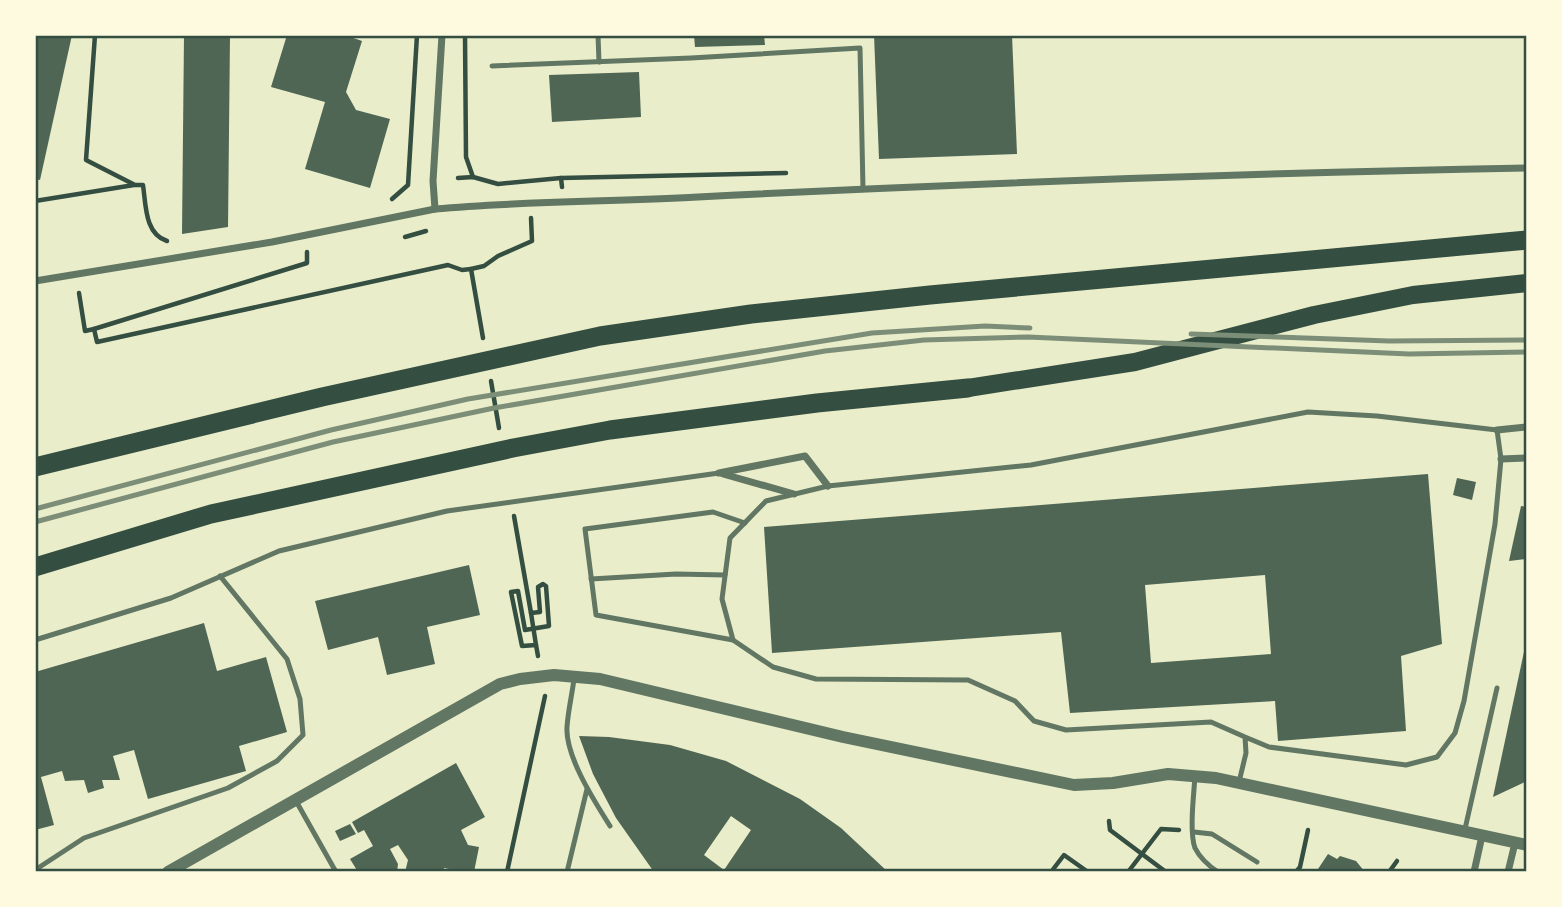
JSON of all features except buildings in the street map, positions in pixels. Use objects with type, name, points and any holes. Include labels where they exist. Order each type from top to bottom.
[{"type":"highway","points":[[35,467],[322,397],[614,334],[751,314],[930,295],[1527,240]]},
{"type":"highway","points":[[35,567],[211,514],[513,448],[610,430],[761,410],[968,388]]},
{"type":"main road","points":[[968,388],[1135,362],[1314,315],[1413,295],[1527,284]]},
{"type":"street","points":[[435,209],[433,181],[442,35]]},
{"type":"street","points":[[35,281],[272,242],[435,209],[1233,174],[1527,169]]},
{"type":"street","points":[[1497,430],[1527,428]]},
{"type":"street","points":[[719,473],[805,456],[828,486]]},
{"type":"street","points":[[1501,459],[1527,458]]},
{"type":"street","points":[[719,473],[794,494]]},
{"type":"street","points":[[168,872],[500,684],[541,676],[600,679],[844,737],[1074,785],[1113,783],[1168,774],[1239,782],[1521,844],[1508,872]]},
{"type":"street","points":[[1474,872],[1482,836]]},
{"type":"lane","points":[[598,35],[599,62]]},
{"type":"lane","points":[[492,66],[860,48],[863,189]]},
{"type":"lane","points":[[733,640],[722,599],[730,538],[745,523],[766,501],[794,494],[828,486],[1031,465],[1308,412],[1377,416],[1497,430],[1501,459],[1495,524],[1464,701],[1455,733],[1437,757],[1406,765],[1269,747],[1211,722],[1066,730],[1034,721],[1015,701],[968,680],[816,679],[773,667],[733,640],[596,615],[585,529],[713,512],[745,523]]},
{"type":"lane","points":[[35,640],[171,598],[279,551],[447,511],[719,473]]},
{"type":"lane","points":[[591,579],[676,574],[725,575]]},
{"type":"lane","points":[[35,870],[84,838],[228,788],[277,761],[303,736],[300,699],[287,659],[220,576]]},
{"type":"lane","points":[[575,676],[566,729],[587,789],[610,826]]},
{"type":"lane","points":[[1464,832],[1497,688]]},
{"type":"lane","points":[[1239,782],[1246,753],[1245,737]]},
{"type":"lane","points":[[1195,775],[1192,806],[1195,847],[1206,864],[1218,872]]},
{"type":"lane","points":[[567,872],[587,789]]},
{"type":"lane","points":[[296,801],[336,872]]},
{"type":"lane","points":[[1194,832],[1213,834],[1257,862]]},
{"type":"path","points":[[95,35],[86,160],[135,185]]},
{"type":"path","points":[[388,202],[408,185],[417,35]]},
{"type":"path","points":[[465,35],[466,157],[472,177]]},
{"type":"path","points":[[458,178],[472,177],[498,184],[561,178]]},
{"type":"path","points":[[35,201],[143,186],[149,224],[155,235],[166,241],[179,239]]},
{"type":"path","points":[[94,329],[97,342],[449,265],[462,270],[484,266],[498,256],[532,241],[531,223]]},
{"type":"path","points":[[79,293],[85,331],[307,262],[307,252]]},
{"type":"path","points":[[471,269],[484,344]]},
{"type":"path","points":[[489,371],[501,439]]},
{"type":"path","points":[[513,507],[538,656]]},
{"type":"path","points":[[531,613],[540,612],[538,587],[543,584],[546,586],[549,626],[526,630],[518,591],[511,592],[522,646],[536,645]]},
{"type":"path","points":[[507,872],[545,695]]},
{"type":"path","points":[[1109,821],[1110,830],[1166,872]]},
{"type":"path","points":[[1128,872],[1161,829],[1194,832]]},
{"type":"path","points":[[1296,872],[1300,867],[1308,831]]},
{"type":"path","points":[[1051,872],[1064,855],[1088,872]]},
{"type":"path","points":[[1389,872],[1397,861]]},
{"type":"railway","points":[[35,509],[331,430],[468,399],[872,333],[985,326],[1030,328]]},
{"type":"railway","points":[[1191,334],[1389,341],[1527,340]]},
{"type":"railway","points":[[35,522],[333,442],[494,408],[825,351],[924,340],[1028,337],[1409,354],[1527,352]]}]
